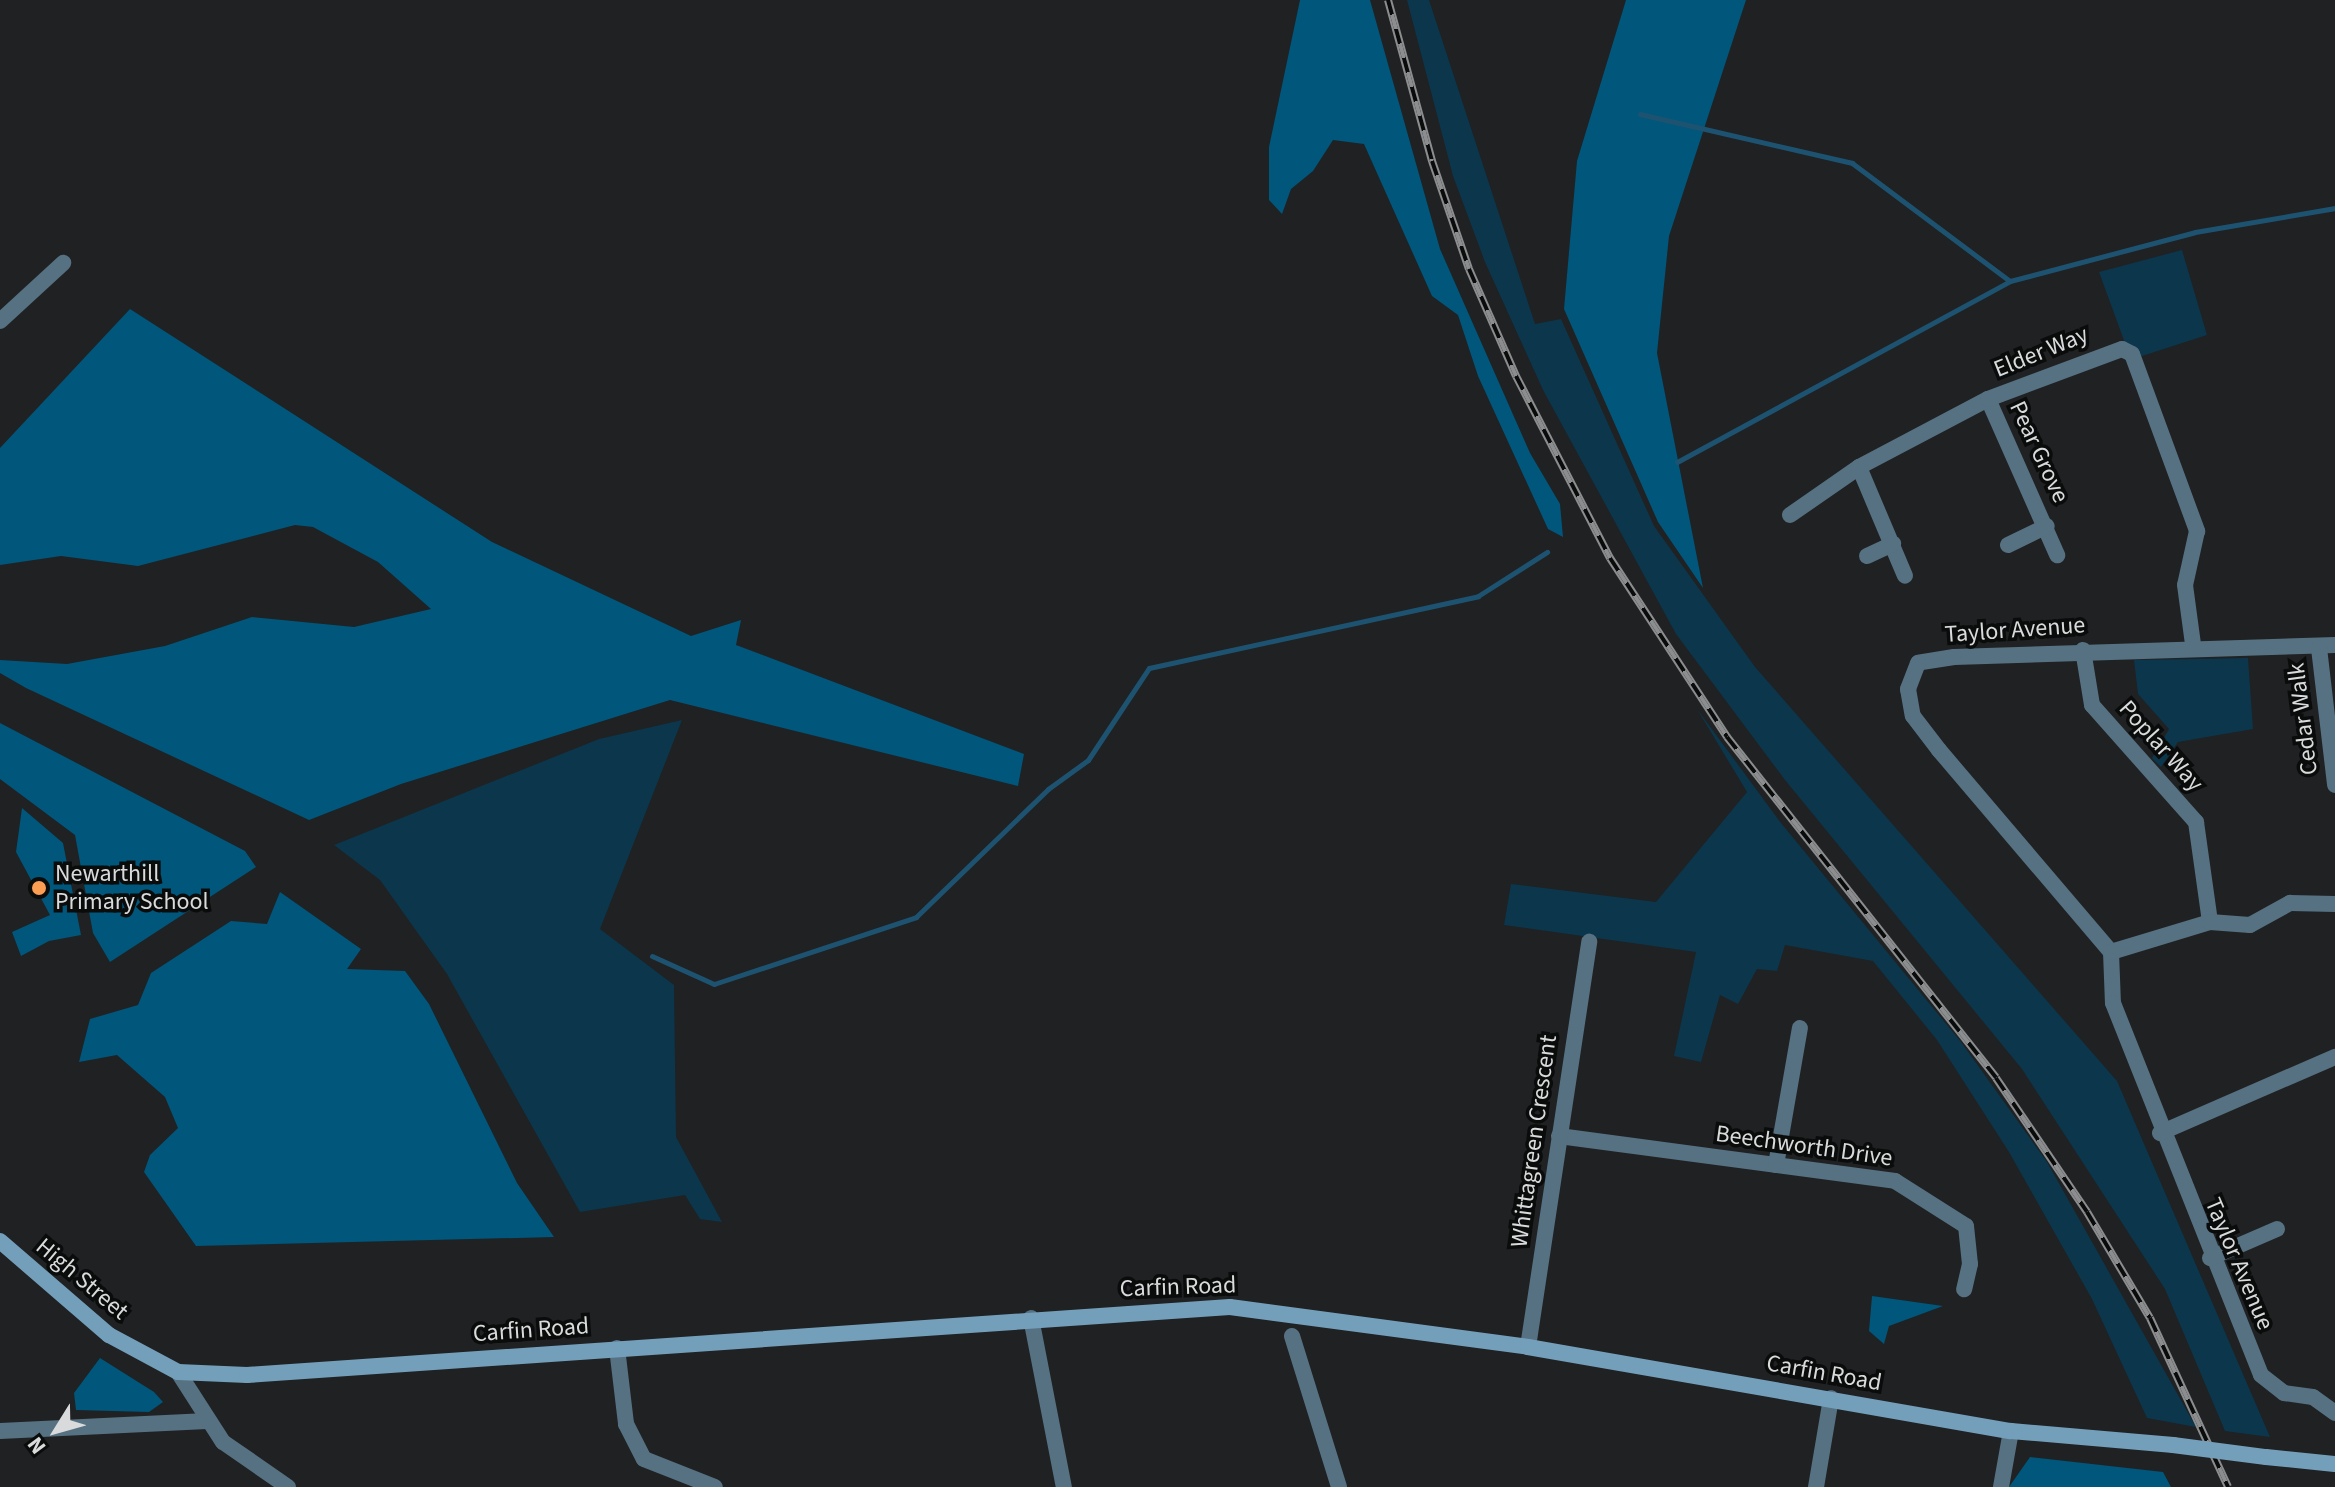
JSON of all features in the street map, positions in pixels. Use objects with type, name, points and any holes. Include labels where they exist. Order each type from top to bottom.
[{"type":"main road","name":"High Street","points":[[0,1241],[109,1335],[178,1372]]},
{"type":"main road","name":"Carfin Road","points":[[178,1372],[247,1375],[1031,1318],[1230,1307],[1528,1347],[2011,1431],[2173,1445],[2335,1464]]},
{"type":"street","points":[[0,321],[63,263]]},
{"type":"street","name":"Elder Way","points":[[1790,515],[1859,467],[1988,399],[2106,351],[2132,354],[2197,531],[2185,585],[2193,644]]},
{"type":"street","name":"Pear Grove","points":[[1988,399],[2047,526],[2057,555]]},
{"type":"street","points":[[1859,467],[1905,576]]},
{"type":"street","name":"Pear Grove","points":[[2008,545],[2047,526]]},
{"type":"street","points":[[1867,556],[1893,544]]},
{"type":"street","name":"Taylor Avenue","points":[[2327,646],[2193,644],[1931,660],[1910,672],[1908,689],[1913,716],[1939,750],[2111,952],[2113,1003],[2160,1133],[2261,1375],[2284,1393],[2313,1397],[2335,1413]]},
{"type":"street","name":"Cedar Walk","points":[[2327,646],[2335,785]]},
{"type":"street","name":"Poplar Way","points":[[2083,650],[2092,705],[2196,822],[2210,922]]},
{"type":"street","points":[[2111,952],[2210,922],[2250,925],[2290,903],[2335,904]]},
{"type":"street","name":"Whittagreen Crescent","points":[[1528,1347],[1589,942]]},
{"type":"street","points":[[1776,1165],[1800,1028]]},
{"type":"street","points":[[2160,1133],[2335,1057]]},
{"type":"street","name":"Beechworth Drive","points":[[1559,1136],[1895,1181],[1935,1201],[1966,1226],[1970,1264],[1964,1289]]},
{"type":"street","points":[[2210,1258],[2277,1229]]},
{"type":"street","points":[[1031,1318],[1064,1487]]},
{"type":"street","points":[[1292,1336],[1339,1487]]},
{"type":"street","points":[[617,1348],[626,1424],[644,1459],[715,1487]]},
{"type":"street","points":[[178,1372],[223,1442],[288,1487]]},
{"type":"street","points":[[1816,1487],[1831,1398]]},
{"type":"street","points":[[0,1431],[207,1421]]},
{"type":"street","points":[[2001,1487],[2011,1431]]},
{"type":"shaded area","points":[[1300,0],[1370,0],[1440,249],[1530,453],[1560,504],[1563,537],[1548,529],[1478,376],[1458,315],[1432,296],[1364,144],[1333,140],[1313,171],[1291,189],[1282,214],[1269,200],[1269,147]]},
{"type":"shaded area","points":[[1407,0],[1429,0],[1535,324],[1561,319],[1654,526],[1755,667],[2117,1081],[2270,1437],[2225,1431],[2165,1289],[2022,1069],[1785,780],[1676,634],[1543,390],[1485,262],[1453,176]]},
{"type":"shaded area","points":[[1626,0],[1746,0],[1669,236],[1657,353],[1703,588],[1658,522],[1564,309],[1577,161]]},
{"type":"shaded area","points":[[2182,250],[2207,335],[2139,357],[2126,346],[2099,272]]},
{"type":"shaded area","points":[[130,309],[492,542],[691,636],[741,620],[736,645],[1024,754],[1018,786],[670,700],[401,784],[309,820],[26,688],[0,673],[0,660],[67,664],[165,646],[252,617],[354,627],[431,609],[378,562],[313,527],[295,525],[138,566],[61,556],[0,565],[0,448]]},
{"type":"shaded area","points":[[2248,658],[2253,729],[2178,742],[2161,767],[2152,758],[2169,729],[2138,694],[2134,660]]},
{"type":"shaded area","points":[[1697,709],[1781,823],[1961,1042],[2047,1162],[2196,1427],[2147,1418],[2092,1299],[2009,1152],[1937,1040],[1873,961],[1785,945],[1777,971],[1757,969],[1738,1004],[1720,995],[1701,1062],[1674,1056],[1696,952],[1504,925],[1511,884],[1656,902],[1747,792]]},
{"type":"shaded area","points":[[682,720],[600,929],[674,985],[676,1137],[722,1222],[700,1219],[685,1195],[580,1212],[447,974],[380,880],[334,845],[599,739]]},
{"type":"shaded area","points":[[0,723],[245,851],[256,867],[110,962],[93,933],[75,835],[0,779]]},
{"type":"shaded area","points":[[22,808],[63,843],[81,935],[49,941],[21,956],[12,932],[50,915],[16,852]]},
{"type":"shaded area","points":[[280,892],[361,949],[347,969],[405,971],[429,1004],[517,1183],[554,1237],[196,1246],[144,1172],[150,1155],[178,1128],[165,1097],[117,1055],[79,1062],[90,1019],[138,1005],[151,973],[231,921],[267,924]]},
{"type":"shaded area","points":[[1872,1296],[1943,1306],[1889,1326],[1884,1344],[1869,1331]]},
{"type":"shaded area","points":[[100,1358],[154,1392],[163,1402],[149,1412],[76,1410],[74,1393]]},
{"type":"shaded area","points":[[2030,1457],[2163,1472],[2171,1487],[2009,1487]]},
{"type":"waterway","points":[[1640,114],[1852,163],[2010,281]]},
{"type":"waterway","points":[[1677,462],[2010,281],[2195,232],[2335,208]]},
{"type":"waterway","points":[[652,956],[714,984],[916,917],[1048,789],[1088,760],[1149,668],[1478,596],[1547,552]]},
{"type":"railway","points":[[1388,0],[1432,161],[1469,269],[1516,376],[1610,558],[1727,737],[1996,1078],[2087,1212],[2150,1318],[2228,1487]]},
{"type":"place","name":"Newarthill Primary School","points":[[39,888]]}]
